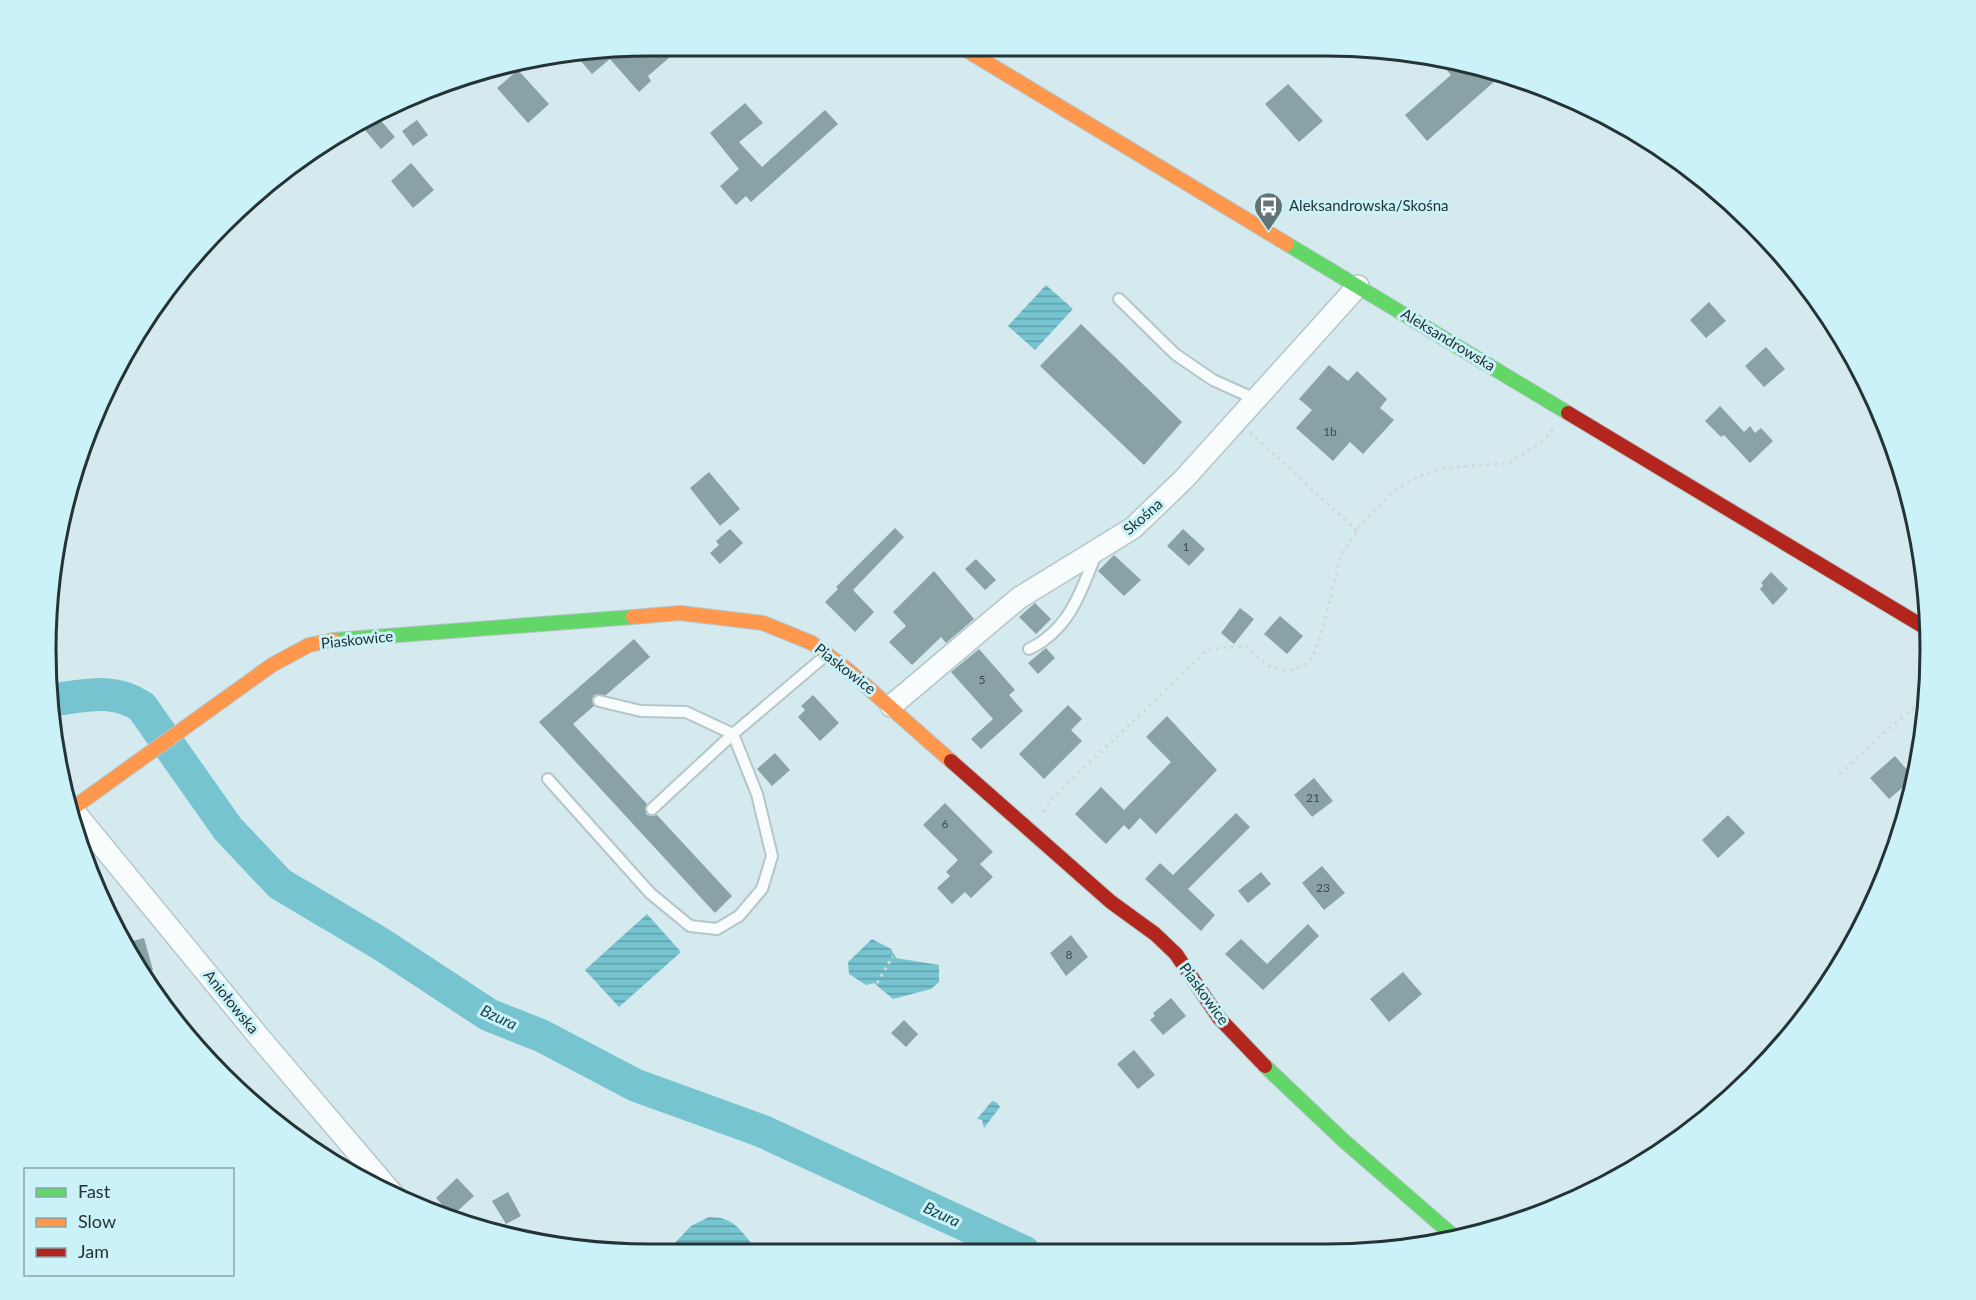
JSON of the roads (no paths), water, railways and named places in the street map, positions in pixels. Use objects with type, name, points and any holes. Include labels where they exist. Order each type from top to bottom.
[{"type":"street","name":"Aleksandrowska","points":[[976,56],[1919,624]]},
{"type":"street","name":"Skośna","points":[[891,706],[1004,609],[1119,538],[1161,503],[1358,286]]},
{"type":"street","name":"Piaskowice","points":[[76,802],[282,659],[309,645],[332,640],[680,613],[763,623],[812,643],[827,654],[891,706],[1111,902],[1155,934],[1176,954],[1219,1018],[1256,1058],[1344,1141],[1448,1231]]},
{"type":"street","name":"Aniołowska","points":[[80,819],[260,1038],[380,1180]]},
{"type":"lane","points":[[1119,298],[1175,354],[1213,380],[1255,399]]},
{"type":"lane","points":[[1029,649],[1057,630],[1072,612],[1097,551]]},
{"type":"lane","points":[[652,809],[733,734],[827,654]]},
{"type":"lane","points":[[548,779],[650,893],[690,926],[717,929],[740,916],[762,889],[772,856],[758,794],[733,734],[686,712],[641,711],[599,702]]},
{"type":"water","points":[[1046,285],[1073,309],[1035,350],[1008,326]]},
{"type":"water","points":[[647,914],[681,952],[619,1007],[585,970]]},
{"type":"water","points":[[872,939],[891,949],[896,958],[939,965],[939,982],[931,989],[893,999],[874,983],[866,985],[849,974],[848,962]]},
{"type":"water","points":[[992,1101],[1000,1107],[984,1128],[982,1120],[977,1119]]},
{"type":"water","points":[[709,1217],[724,1219],[734,1224],[752,1244],[674,1244],[691,1226]]},
{"type":"waterway","name":"Bzura","points":[[58,699],[87,695],[110,695],[121,697],[142,707],[228,829],[280,884],[381,944],[489,1015],[542,1036],[635,1085],[762,1131],[1007,1244]]},
{"type":"place","name":"Aleksandrowska/Skośna","points":[[1268,232]]}]
